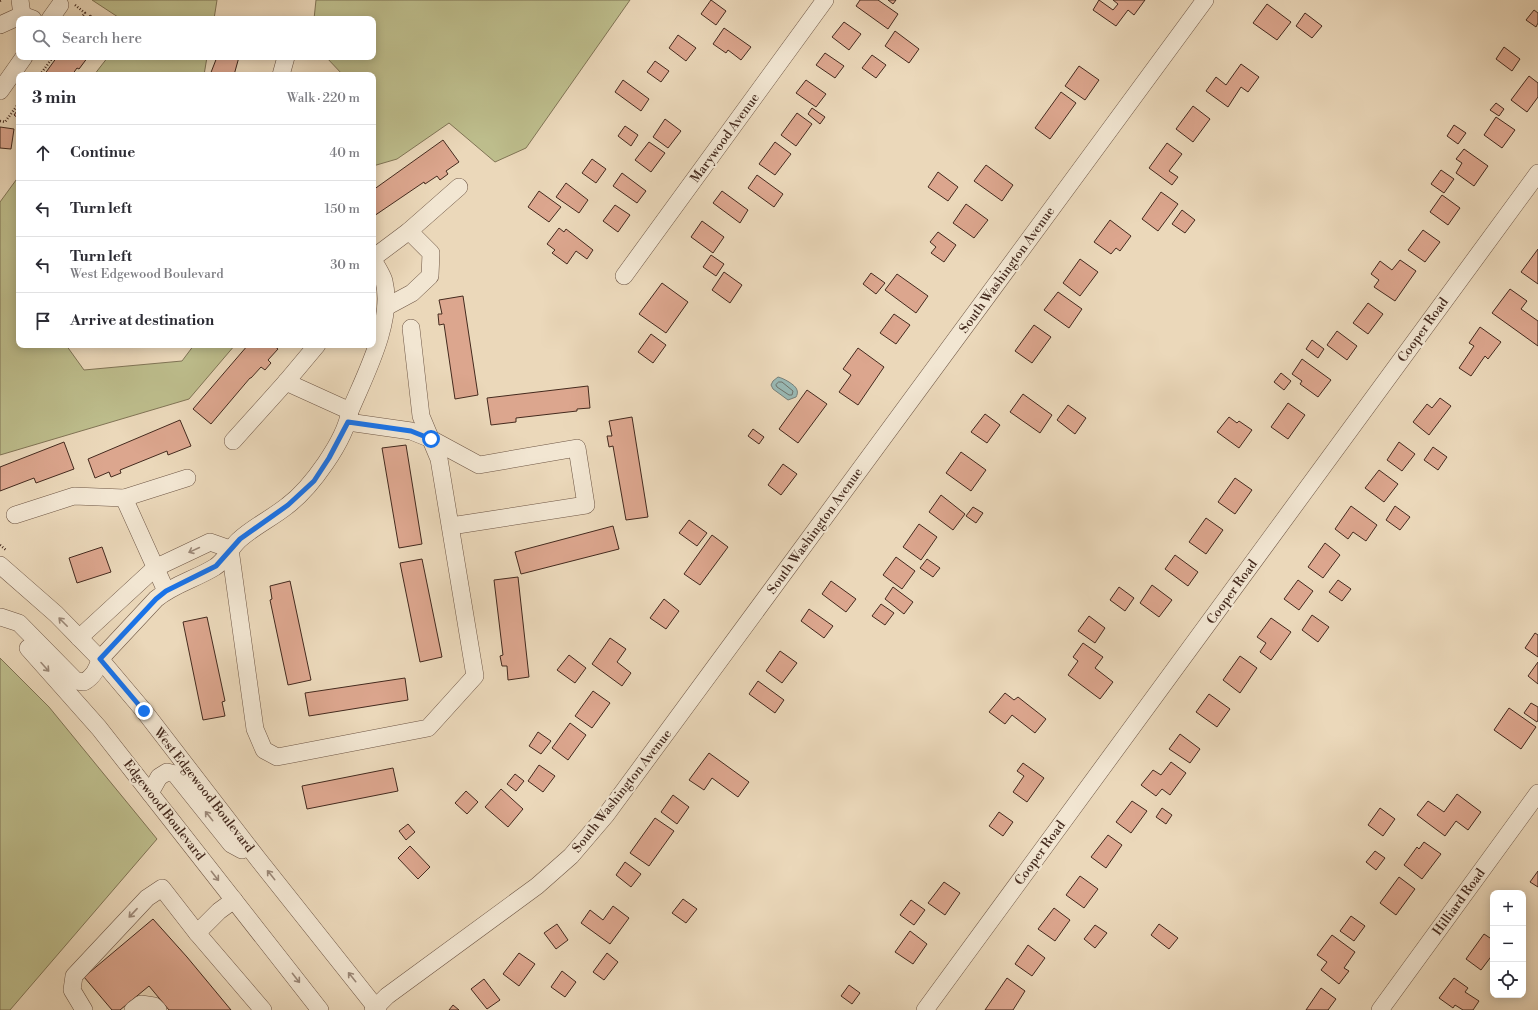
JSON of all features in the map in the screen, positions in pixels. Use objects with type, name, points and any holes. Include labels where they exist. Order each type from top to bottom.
[{"type":"street","name":"Marywood Avenue","points":[[624,276],[825,0]]},
{"type":"street","name":"South Washington Avenue","points":[[376,1009],[387,996],[537,886],[571,856],[606,815],[1205,0]]},
{"type":"street","points":[[0,24],[25,11]]},
{"type":"street","points":[[0,91],[22,60]]},
{"type":"street","points":[[282,72],[285,60]]},
{"type":"street","name":"Cooper Road","points":[[925,1010],[1538,174]]},
{"type":"street","points":[[376,256],[409,231],[459,187]]},
{"type":"street","points":[[386,307],[412,293],[430,276],[431,253],[409,231]]},
{"type":"street","points":[[0,616],[18,623],[76,681],[84,682],[91,678],[100,659],[156,599],[166,591],[216,566],[240,539],[288,505],[314,481],[329,458],[349,417],[378,344],[386,307],[384,281],[376,264]]},
{"type":"street","points":[[230,550],[255,729],[264,750],[277,757],[428,728],[475,676],[439,459],[421,416],[411,328]]},
{"type":"street","points":[[233,441],[286,382],[314,348]]},
{"type":"street","points":[[286,382],[349,417],[411,431],[431,439],[479,465],[577,448],[586,505],[451,526]]},
{"type":"street","points":[[15,515],[74,496],[124,498],[187,478]]},
{"type":"street","points":[[124,498],[166,591]]},
{"type":"street","points":[[79,638],[155,568],[210,542],[230,550]]},
{"type":"street","name":"West Edgewood Boulevard","points":[[0,565],[56,614],[100,659],[144,711],[376,1009]]},
{"type":"street","name":"Edgewood Boulevard","points":[[0,616],[99,728],[320,1010]]},
{"type":"street","points":[[150,793],[159,777],[167,772],[175,774],[232,844],[258,859]]},
{"type":"street","name":"Hilliard Road","points":[[1380,1010],[1538,793]]},
{"type":"street","points":[[84,1010],[72,990],[74,976],[147,898],[162,888],[197,933],[263,1010]]},
{"type":"street","points":[[197,933],[219,911],[234,900]]},
{"type":"street","points":[[133,1010],[141,1004],[154,1006],[158,1010]]},
{"type":"path","points":[[61,10],[85,13],[82,16]]},
{"type":"path","points":[[42,72],[51,60]]},
{"type":"path","points":[[0,121],[5,122],[16,107]]},
{"type":"green space","points":[[92,0],[217,0],[214,16],[116,16]]},
{"type":"green space","points":[[316,0],[630,0],[526,148],[495,162],[449,123],[397,159],[376,165],[376,72],[340,72],[329,60],[376,60],[376,16],[314,16]]},
{"type":"green space","points":[[106,60],[206,60],[204,72],[96,72]]},
{"type":"green space","points":[[16,180],[16,348],[68,348],[84,370],[182,361],[192,348],[232,348],[189,399],[0,455],[0,202]]},
{"type":"green space","points":[[0,658],[49,707],[157,839],[10,1010],[0,1010]]},
{"type":"water","points":[[778,377],[786,380],[796,388],[796,397],[788,400],[773,389],[771,385]]},
{"type":"building","points":[[711,0],[726,11],[716,25],[701,14]]},
{"type":"building","points":[[860,0],[878,0],[898,14],[888,29],[856,6]]},
{"type":"building","points":[[888,0],[896,0],[893,4]]},
{"type":"building","points":[[1099,0],[1113,10],[1118,4],[1113,0],[1145,0],[1134,15],[1128,10],[1116,26],[1093,10]]},
{"type":"building","points":[[1267,4],[1291,22],[1277,40],[1253,23]]},
{"type":"building","points":[[1534,10],[1538,13],[1538,23],[1536,27],[1526,20]]},
{"type":"building","points":[[1305,13],[1322,26],[1312,38],[1296,26]]},
{"type":"building","points":[[844,22],[861,34],[849,50],[832,37]]},
{"type":"building","points":[[724,28],[751,47],[741,60],[728,50],[726,53],[713,44]]},
{"type":"building","points":[[895,31],[919,49],[909,63],[885,46]]},
{"type":"building","points":[[678,35],[696,48],[686,61],[669,48]]},
{"type":"building","points":[[1504,47],[1520,59],[1512,71],[1496,59]]},
{"type":"building","points":[[825,53],[844,66],[835,78],[816,65]]},
{"type":"building","points":[[872,55],[886,65],[876,78],[862,68]]},
{"type":"building","points":[[55,60],[86,60],[79,69],[77,68],[74,72],[46,72]]},
{"type":"building","points":[[216,60],[238,60],[235,72],[211,72]]},
{"type":"building","points":[[655,61],[669,71],[661,82],[647,72]]},
{"type":"building","points":[[1241,64],[1259,77],[1248,92],[1241,87],[1228,107],[1206,91],[1216,77],[1226,85]]},
{"type":"building","points":[[1079,66],[1099,80],[1085,100],[1065,86]]},
{"type":"building","points":[[1529,76],[1538,83],[1538,97],[1527,112],[1511,100]]},
{"type":"building","points":[[623,80],[649,99],[641,111],[615,92]]},
{"type":"building","points":[[806,80],[826,94],[816,107],[796,93]]},
{"type":"building","points":[[1061,92],[1076,103],[1050,139],[1035,128]]},
{"type":"building","points":[[1496,103],[1504,109],[1499,116],[1490,110]]},
{"type":"building","points":[[1193,106],[1210,119],[1193,142],[1176,129]]},
{"type":"building","points":[[812,108],[825,117],[820,124],[808,114]]},
{"type":"building","points":[[797,113],[812,124],[796,146],[781,135]]},
{"type":"building","points":[[1496,117],[1515,130],[1502,148],[1484,135]]},
{"type":"building","points":[[665,119],[681,131],[668,148],[653,137]]},
{"type":"building","points":[[1454,125],[1466,133],[1458,144],[1447,136]]},
{"type":"building","points":[[625,126],[638,135],[631,146],[618,136]]},
{"type":"building","points":[[0,127],[14,129],[11,149],[0,148]]},
{"type":"building","points":[[443,140],[459,162],[446,171],[448,174],[440,180],[437,176],[425,184],[424,182],[376,215],[376,188]]},
{"type":"building","points":[[649,142],[665,153],[651,172],[635,160]]},
{"type":"building","points":[[775,142],[791,154],[775,175],[759,164]]},
{"type":"building","points":[[1167,143],[1182,154],[1169,171],[1178,177],[1172,185],[1149,168]]},
{"type":"building","points":[[1464,149],[1488,166],[1474,186],[1456,173],[1462,163],[1456,159]]},
{"type":"building","points":[[592,159],[606,169],[596,183],[582,173]]},
{"type":"building","points":[[986,165],[1013,185],[1002,201],[974,181]]},
{"type":"building","points":[[1441,170],[1454,179],[1444,193],[1431,184]]},
{"type":"building","points":[[938,172],[958,187],[948,201],[928,187]]},
{"type":"building","points":[[622,173],[646,191],[637,203],[613,186]]},
{"type":"building","points":[[757,175],[783,194],[774,207],[748,188]]},
{"type":"building","points":[[566,183],[588,200],[579,213],[556,197]]},
{"type":"building","points":[[539,191],[561,207],[549,222],[528,207]]},
{"type":"building","points":[[722,191],[748,210],[740,223],[713,203]]},
{"type":"building","points":[[1161,192],[1178,204],[1158,231],[1142,219]]},
{"type":"building","points":[[1442,195],[1460,208],[1448,225],[1430,212]]},
{"type":"building","points":[[966,204],[988,220],[974,238],[953,223]]},
{"type":"building","points":[[615,205],[630,215],[618,232],[603,221]]},
{"type":"building","points":[[1182,210],[1195,220],[1185,233],[1172,224]]},
{"type":"building","points":[[1110,220],[1131,236],[1120,251],[1116,248],[1111,254],[1094,242]]},
{"type":"building","points":[[702,221],[724,237],[713,253],[691,237]]},
{"type":"building","points":[[559,228],[564,232],[566,229],[593,250],[587,259],[576,251],[567,264],[552,253],[555,250],[547,244]]},
{"type":"building","points":[[1423,230],[1440,242],[1425,262],[1408,250]]},
{"type":"building","points":[[938,232],[956,245],[944,262],[931,253],[936,247],[930,242]]},
{"type":"building","points":[[1538,249],[1538,284],[1521,272]]},
{"type":"building","points":[[711,255],[724,264],[716,276],[703,267]]},
{"type":"building","points":[[1080,259],[1098,272],[1080,296],[1063,283]]},
{"type":"building","points":[[1400,260],[1416,271],[1395,301],[1374,287],[1379,280],[1371,274],[1380,261],[1392,270]]},
{"type":"building","points":[[724,272],[742,285],[730,303],[712,290]]},
{"type":"building","points":[[871,273],[885,283],[876,294],[863,284]]},
{"type":"building","points":[[897,274],[928,296],[916,313],[885,290]]},
{"type":"building","points":[[662,283],[688,302],[666,333],[639,314]]},
{"type":"building","points":[[1510,289],[1527,301],[1521,309],[1538,321],[1538,346],[1492,313]]},
{"type":"building","points":[[1058,292],[1082,309],[1069,328],[1044,310]]},
{"type":"building","points":[[463,296],[478,395],[455,399],[444,324],[439,325],[438,314],[442,314],[439,300]]},
{"type":"building","points":[[1368,303],[1383,314],[1368,334],[1353,323]]},
{"type":"building","points":[[894,314],[910,325],[896,344],[880,333]]},
{"type":"building","points":[[1034,325],[1051,337],[1032,363],[1015,351]]},
{"type":"building","points":[[1480,327],[1501,342],[1488,359],[1485,356],[1471,376],[1459,368],[1474,346],[1469,343]]},
{"type":"building","points":[[1337,331],[1357,346],[1347,360],[1327,345]]},
{"type":"building","points":[[651,334],[666,345],[653,363],[638,352]]},
{"type":"building","points":[[1312,340],[1324,349],[1318,358],[1306,349]]},
{"type":"building","points":[[245,348],[278,349],[268,360],[271,363],[265,370],[261,367],[250,378],[211,424],[193,409]]},
{"type":"building","points":[[858,348],[884,367],[858,405],[839,392],[851,375],[843,369]]},
{"type":"building","points":[[1302,359],[1331,380],[1318,397],[1300,384],[1302,381],[1292,374]]},
{"type":"building","points":[[1281,373],[1291,381],[1284,390],[1274,382]]},
{"type":"building","points":[[588,386],[590,408],[577,409],[577,411],[516,418],[516,422],[491,425],[487,398]]},
{"type":"building","points":[[807,390],[827,404],[798,443],[779,429]]},
{"type":"building","points":[[1023,394],[1052,415],[1040,433],[1010,412]]},
{"type":"building","points":[[1440,398],[1451,406],[1429,435],[1413,422],[1427,404],[1432,408]]},
{"type":"building","points":[[1288,403],[1305,415],[1288,439],[1271,427]]},
{"type":"building","points":[[1068,405],[1086,418],[1075,434],[1057,420]]},
{"type":"building","points":[[985,414],[1000,425],[987,443],[971,432]]},
{"type":"building","points":[[632,417],[648,517],[626,520],[613,446],[609,447],[607,436],[612,436],[609,421]]},
{"type":"building","points":[[1229,417],[1237,423],[1239,421],[1252,430],[1239,448],[1217,432]]},
{"type":"building","points":[[180,420],[191,446],[168,455],[167,451],[120,470],[121,473],[111,477],[109,472],[95,478],[88,459]]},
{"type":"building","points":[[753,429],[764,437],[759,444],[748,436]]},
{"type":"building","points":[[64,442],[74,469],[36,483],[34,478],[0,491],[0,467]]},
{"type":"building","points":[[1399,442],[1415,454],[1402,471],[1387,460]]},
{"type":"building","points":[[406,445],[422,544],[399,548],[382,448]]},
{"type":"building","points":[[1433,447],[1447,457],[1438,470],[1424,460]]},
{"type":"building","points":[[961,452],[986,470],[971,491],[946,473]]},
{"type":"building","points":[[783,464],[797,474],[781,495],[768,485]]},
{"type":"building","points":[[1379,470],[1398,484],[1384,502],[1365,488]]},
{"type":"building","points":[[1235,478],[1252,490],[1235,514],[1218,502]]},
{"type":"building","points":[[941,495],[965,514],[953,530],[929,512]]},
{"type":"building","points":[[1351,506],[1377,525],[1366,541],[1353,532],[1348,539],[1335,529]]},
{"type":"building","points":[[1395,506],[1410,517],[1400,530],[1386,520]]},
{"type":"building","points":[[973,507],[983,513],[976,523],[966,516]]},
{"type":"building","points":[[1206,518],[1223,530],[1206,554],[1189,542]]},
{"type":"building","points":[[689,520],[707,533],[697,546],[679,533]]},
{"type":"building","points":[[919,524],[937,537],[921,560],[903,547]]},
{"type":"building","points":[[613,526],[619,549],[521,574],[515,552]]},
{"type":"building","points":[[712,535],[728,547],[700,585],[684,574]]},
{"type":"building","points":[[1325,543],[1340,555],[1323,578],[1308,567]]},
{"type":"building","points":[[102,547],[111,572],[77,583],[69,558]]},
{"type":"building","points":[[1175,555],[1198,572],[1188,586],[1165,569]]},
{"type":"building","points":[[896,557],[915,571],[902,589],[883,575]]},
{"type":"building","points":[[422,559],[442,657],[420,662],[400,563]]},
{"type":"building","points":[[927,559],[940,568],[933,577],[920,568]]},
{"type":"building","points":[[518,577],[529,677],[508,680],[507,666],[502,666],[500,656],[503,655],[494,580]]},
{"type":"building","points":[[1298,580],[1313,591],[1299,610],[1284,599]]},
{"type":"building","points":[[1338,580],[1351,589],[1342,601],[1329,592]]},
{"type":"building","points":[[290,581],[311,680],[288,685],[270,600],[272,599],[270,586]]},
{"type":"building","points":[[831,581],[856,599],[846,612],[822,594]]},
{"type":"building","points":[[1152,585],[1172,600],[1159,617],[1140,603]]},
{"type":"building","points":[[893,587],[913,602],[904,614],[885,599]]},
{"type":"building","points":[[1119,587],[1134,598],[1125,611],[1110,600]]},
{"type":"building","points":[[664,599],[679,611],[666,629],[650,618]]},
{"type":"building","points":[[881,604],[894,613],[885,625],[872,616]]},
{"type":"building","points":[[809,609],[833,626],[824,638],[801,621]]},
{"type":"building","points":[[1312,615],[1329,627],[1318,642],[1302,630]]},
{"type":"building","points":[[1089,616],[1105,628],[1095,643],[1078,631]]},
{"type":"building","points":[[207,617],[225,701],[222,702],[225,716],[203,720],[183,622]]},
{"type":"building","points":[[1271,618],[1291,632],[1271,660],[1260,652],[1266,643],[1257,637]]},
{"type":"building","points":[[1535,633],[1538,635],[1538,657],[1525,648]]},
{"type":"building","points":[[610,638],[626,649],[617,662],[631,673],[622,686],[592,664]]},
{"type":"building","points":[[1083,643],[1103,657],[1095,668],[1113,682],[1100,699],[1068,675],[1078,661],[1073,657]]},
{"type":"building","points":[[780,651],[797,663],[782,683],[766,671]]},
{"type":"building","points":[[569,655],[586,668],[575,683],[557,670]]},
{"type":"building","points":[[1240,656],[1257,668],[1240,693],[1223,680]]},
{"type":"building","points":[[1538,662],[1538,684],[1528,676]]},
{"type":"building","points":[[405,678],[408,700],[309,716],[305,693]]},
{"type":"building","points":[[758,681],[784,700],[775,713],[749,694]]},
{"type":"building","points":[[593,691],[610,703],[592,728],[575,716]]},
{"type":"building","points":[[1005,693],[1014,700],[1018,697],[1046,719],[1035,733],[1012,715],[1005,724],[989,712]]},
{"type":"building","points":[[1209,694],[1230,709],[1217,727],[1196,712]]},
{"type":"building","points":[[1531,703],[1538,707],[1537,722],[1524,713]]},
{"type":"building","points":[[1509,708],[1536,727],[1521,749],[1494,730]]},
{"type":"building","points":[[570,723],[586,735],[568,760],[552,748]]},
{"type":"building","points":[[538,732],[551,741],[541,754],[529,746]]},
{"type":"building","points":[[1180,734],[1200,749],[1190,763],[1169,749]]},
{"type":"building","points":[[709,753],[749,782],[738,797],[712,778],[704,790],[689,780]]},
{"type":"building","points":[[1171,762],[1186,773],[1170,795],[1162,789],[1156,796],[1141,785],[1153,770],[1161,775]]},
{"type":"building","points":[[1023,763],[1044,778],[1027,802],[1013,792],[1024,776],[1017,771]]},
{"type":"building","points":[[539,765],[555,776],[543,792],[528,781]]},
{"type":"building","points":[[393,768],[398,791],[307,809],[302,786]]},
{"type":"building","points":[[515,774],[524,781],[516,791],[507,784]]},
{"type":"building","points":[[501,789],[523,809],[508,827],[485,807]]},
{"type":"building","points":[[466,791],[478,802],[467,814],[455,803]]},
{"type":"building","points":[[1457,794],[1481,812],[1468,830],[1456,821],[1445,836],[1417,815],[1428,801],[1444,812]]},
{"type":"building","points":[[673,795],[689,807],[677,824],[661,812]]},
{"type":"building","points":[[1132,801],[1147,811],[1131,833],[1116,822]]},
{"type":"building","points":[[1162,808],[1172,815],[1166,824],[1156,817]]},
{"type":"building","points":[[1380,808],[1395,819],[1383,836],[1368,825]]},
{"type":"building","points":[[999,812],[1013,822],[1003,836],[989,826]]},
{"type":"building","points":[[655,818],[674,831],[649,866],[630,853]]},
{"type":"building","points":[[408,824],[415,832],[406,840],[399,831]]},
{"type":"building","points":[[1108,835],[1122,845],[1106,868],[1091,857]]},
{"type":"building","points":[[1424,842],[1441,854],[1422,879],[1404,865],[1417,847],[1419,849]]},
{"type":"building","points":[[410,846],[430,867],[418,879],[398,858]]},
{"type":"building","points":[[1375,851],[1385,858],[1376,870],[1366,862]]},
{"type":"building","points":[[625,862],[641,874],[631,887],[616,875]]},
{"type":"building","points":[[1538,871],[1538,887],[1530,882]]},
{"type":"building","points":[[1080,876],[1098,889],[1084,908],[1066,895]]},
{"type":"building","points":[[1399,877],[1415,889],[1396,915],[1380,903]]},
{"type":"building","points":[[944,882],[960,893],[945,915],[928,903]]},
{"type":"building","points":[[683,899],[697,909],[686,923],[672,913]]},
{"type":"building","points":[[911,900],[925,910],[914,925],[900,915]]},
{"type":"building","points":[[613,906],[629,918],[610,944],[581,923],[590,910],[603,920]]},
{"type":"building","points":[[1054,908],[1070,920],[1055,941],[1038,929]]},
{"type":"building","points":[[1351,916],[1365,926],[1354,941],[1340,931]]},
{"type":"building","points":[[153,919],[231,1010],[169,1010],[149,986],[120,1010],[112,1010],[84,977]]},
{"type":"building","points":[[557,924],[568,940],[556,949],[544,933]]},
{"type":"building","points":[[1159,924],[1178,938],[1169,949],[1151,935]]},
{"type":"building","points":[[1095,925],[1107,933],[1095,948],[1084,939]]},
{"type":"building","points":[[910,931],[927,944],[913,964],[895,952]]},
{"type":"building","points":[[1484,934],[1490,938],[1490,958],[1481,970],[1466,959]]},
{"type":"building","points":[[1332,935],[1355,952],[1344,968],[1349,971],[1339,984],[1321,970],[1327,962],[1317,955]]},
{"type":"building","points":[[1028,945],[1045,958],[1032,976],[1015,964]]},
{"type":"building","points":[[519,953],[535,964],[519,986],[503,974]]},
{"type":"building","points":[[607,953],[618,962],[604,980],[593,972]]},
{"type":"building","points":[[562,971],[576,982],[565,997],[551,987]]},
{"type":"building","points":[[1007,978],[1025,991],[1013,1010],[985,1010]]},
{"type":"building","points":[[1454,978],[1468,988],[1465,992],[1479,1001],[1473,1010],[1463,1010],[1455,1005],[1453,1008],[1439,998]]},
{"type":"building","points":[[484,979],[500,1000],[487,1009],[471,989]]},
{"type":"building","points":[[849,985],[860,993],[852,1004],[841,996]]},
{"type":"building","points":[[1321,988],[1336,999],[1328,1010],[1306,1010]]},
{"type":"building","points":[[453,1005],[459,1010],[449,1010]]},
{"type":"route","points":[[144,711],[100,659],[156,599],[166,591],[216,566],[240,539],[288,505],[314,481],[329,458],[348,422],[411,431],[431,439]]}]
